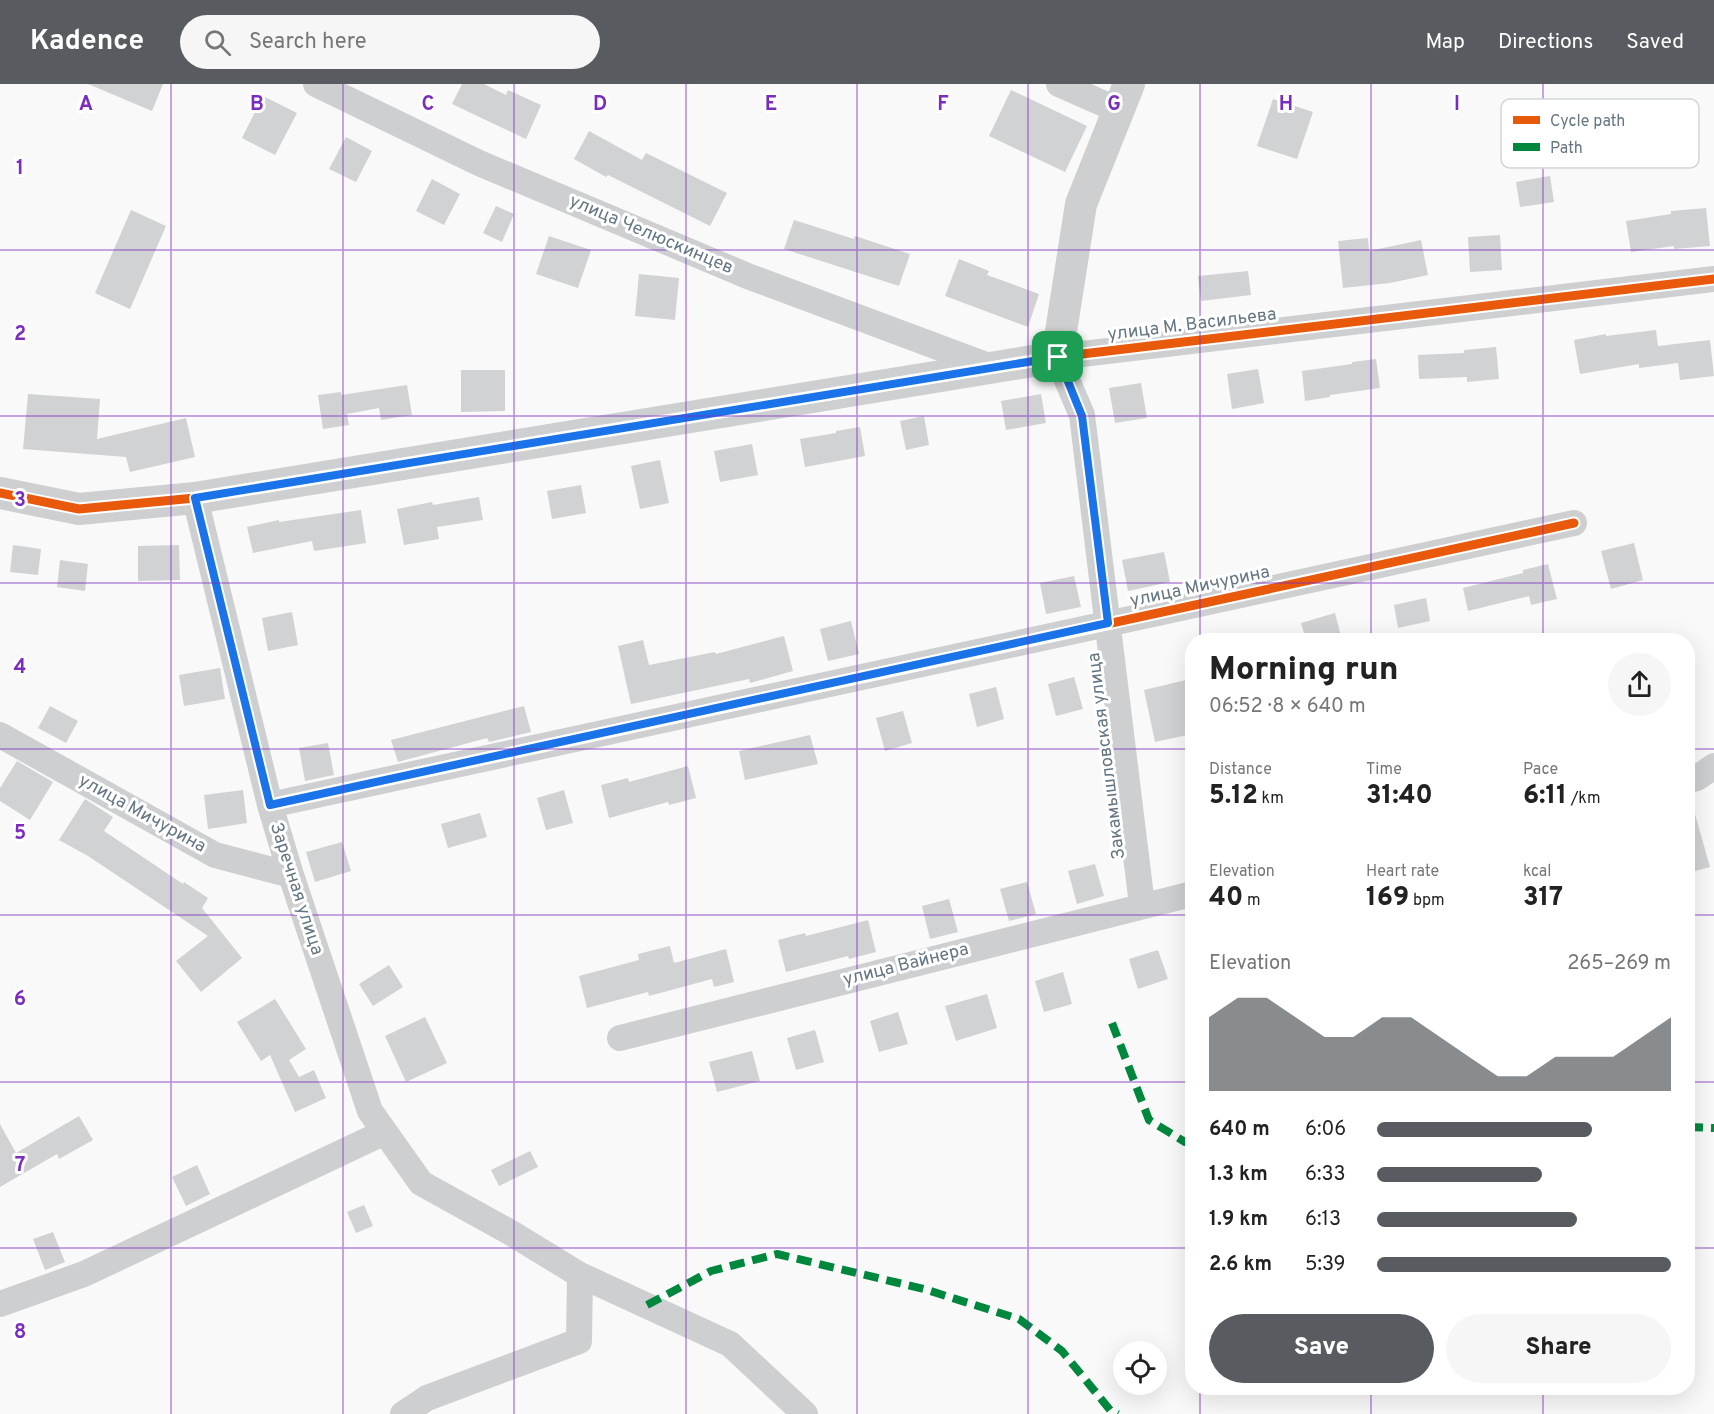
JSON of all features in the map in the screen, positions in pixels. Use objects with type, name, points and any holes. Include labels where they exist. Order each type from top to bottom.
[{"type":"street","name":"улица Челюскинцев","points":[[316,84],[479,163],[739,272],[994,368]]},
{"type":"street","points":[[1058,357],[1081,204],[1124,97],[1059,84]]},
{"type":"street","name":"улица М. Васильева","points":[[0,493],[79,509],[195,498],[1058,357],[1714,279]]},
{"type":"street","name":"Закамышловская улица","points":[[1058,357],[1082,416],[1142,905]]},
{"type":"street","name":"Заречная улица","points":[[195,498],[270,805],[370,1111],[422,1183],[580,1275],[730,1344],[805,1414]]},
{"type":"street","name":"улица Мичурина","points":[[270,805],[1574,523]]},
{"type":"street","name":"улица Мичурина","points":[[0,735],[215,855],[291,875]]},
{"type":"street","points":[[1695,778],[1714,766]]},
{"type":"street","name":"улица Вайнера","points":[[620,1038],[1185,896]]},
{"type":"street","points":[[0,1304],[84,1275],[385,1132]]},
{"type":"street","points":[[403,1414],[427,1398],[579,1341],[580,1275]]},
{"type":"building","points":[[88,84],[163,84],[152,111]]},
{"type":"building","points":[[462,84],[484,84],[506,95],[508,90],[541,105],[526,139],[452,104]]},
{"type":"building","points":[[1011,90],[1087,126],[1065,172],[989,136]]},
{"type":"building","points":[[263,96],[297,113],[275,155],[242,138]]},
{"type":"building","points":[[1273,99],[1313,112],[1297,159],[1257,146]]},
{"type":"building","points":[[589,131],[642,160],[646,153],[727,193],[710,226],[608,175],[606,177],[574,159]]},
{"type":"building","points":[[346,137],[372,151],[356,182],[329,169]]},
{"type":"building","points":[[1550,176],[1554,202],[1520,207],[1516,182]]},
{"type":"building","points":[[432,179],[460,194],[444,225],[416,211]]},
{"type":"building","points":[[496,206],[514,214],[502,242],[483,233]]},
{"type":"building","points":[[1706,208],[1710,246],[1674,249],[1674,246],[1631,252],[1626,221],[1671,214],[1671,211]]},
{"type":"building","points":[[131,210],[166,226],[130,309],[95,293]]},
{"type":"building","points":[[794,220],[854,239],[855,236],[910,254],[899,286],[784,249]]},
{"type":"building","points":[[1500,235],[1502,270],[1470,272],[1468,237]]},
{"type":"building","points":[[549,236],[591,250],[578,288],[536,274]]},
{"type":"building","points":[[1368,238],[1369,251],[1421,240],[1428,275],[1390,283],[1343,288],[1338,241]]},
{"type":"building","points":[[959,259],[989,271],[987,275],[1039,294],[1028,327],[945,296]]},
{"type":"building","points":[[1248,271],[1251,295],[1201,301],[1198,276]]},
{"type":"building","points":[[639,274],[679,278],[675,320],[635,316]]},
{"type":"building","points":[[1656,330],[1658,346],[1710,340],[1714,376],[1680,380],[1678,363],[1639,368],[1639,364],[1580,374],[1574,340],[1606,334],[1606,336]]},
{"type":"building","points":[[1496,347],[1499,379],[1467,382],[1467,377],[1419,379],[1418,355],[1464,353],[1464,350]]},
{"type":"building","points":[[1376,359],[1380,388],[1305,401],[1302,371]]},
{"type":"building","points":[[1258,369],[1264,403],[1232,409],[1227,374]]},
{"type":"building","points":[[461,370],[505,370],[505,411],[461,412]]},
{"type":"building","points":[[1141,383],[1147,418],[1115,423],[1109,388]]},
{"type":"building","points":[[407,385],[412,415],[381,420],[379,408],[347,414],[349,425],[323,429],[318,395],[341,392],[341,395]]},
{"type":"building","points":[[28,394],[100,399],[97,439],[186,418],[195,457],[130,472],[126,457],[23,449]]},
{"type":"building","points":[[1041,394],[1046,423],[1006,430],[1001,401]]},
{"type":"building","points":[[924,416],[929,445],[906,450],[900,421]]},
{"type":"building","points":[[860,427],[865,456],[805,467],[800,439]]},
{"type":"building","points":[[752,444],[758,475],[720,482],[714,451]]},
{"type":"building","points":[[660,460],[669,503],[640,509],[631,466]]},
{"type":"building","points":[[581,485],[586,513],[552,519],[547,491]]},
{"type":"building","points":[[479,497],[483,520],[437,527],[439,539],[404,545],[397,509],[432,502],[433,505]]},
{"type":"building","points":[[361,510],[366,543],[314,551],[312,541],[253,553],[247,527],[279,520],[279,522]]},
{"type":"building","points":[[1634,543],[1643,580],[1611,589],[1601,551]]},
{"type":"building","points":[[13,545],[41,549],[38,575],[10,572]]},
{"type":"building","points":[[179,545],[180,580],[138,581],[138,546]]},
{"type":"building","points":[[1164,552],[1170,582],[1128,591],[1122,560]]},
{"type":"building","points":[[60,560],[88,564],[85,591],[57,587]]},
{"type":"building","points":[[1548,564],[1557,599],[1531,605],[1529,596],[1468,611],[1463,588],[1523,573],[1523,570]]},
{"type":"building","points":[[1074,576],[1081,607],[1046,614],[1040,583]]},
{"type":"building","points":[[1426,598],[1430,621],[1398,628],[1394,605]]},
{"type":"building","points":[[292,612],[298,645],[268,651],[262,618]]},
{"type":"building","points":[[1335,613],[1340,633],[1304,633],[1301,623]]},
{"type":"building","points":[[851,621],[859,654],[828,661],[820,629]]},
{"type":"building","points":[[784,636],[793,671],[750,683],[749,679],[631,704],[618,646],[643,640],[649,665],[715,652],[716,654]]},
{"type":"building","points":[[220,668],[225,699],[184,706],[179,675]]},
{"type":"building","points":[[1074,677],[1083,709],[1056,716],[1048,684]]},
{"type":"building","points":[[1185,680],[1185,736],[1155,742],[1144,690]]},
{"type":"building","points":[[996,687],[1004,719],[977,727],[969,694]]},
{"type":"building","points":[[50,706],[78,721],[66,743],[38,728]]},
{"type":"building","points":[[524,706],[531,732],[489,742],[487,738],[398,762],[391,740]]},
{"type":"building","points":[[903,711],[912,743],[885,751],[876,718]]},
{"type":"building","points":[[810,735],[818,764],[745,780],[739,751]]},
{"type":"building","points":[[328,743],[334,775],[305,781],[299,748]]},
{"type":"building","points":[[17,761],[53,782],[30,820],[0,801],[0,788]]},
{"type":"building","points":[[688,766],[696,798],[669,805],[668,802],[609,818],[601,785],[628,778],[629,782]]},
{"type":"building","points":[[243,790],[247,823],[208,829],[204,795]]},
{"type":"building","points":[[564,790],[573,823],[546,830],[537,798]]},
{"type":"building","points":[[85,799],[113,817],[104,831],[208,898],[202,908],[242,958],[201,992],[176,961],[208,936],[88,856],[59,840]]},
{"type":"building","points":[[480,813],[487,837],[448,848],[441,824]]},
{"type":"building","points":[[1695,814],[1710,867],[1695,871]]},
{"type":"building","points":[[342,842],[351,871],[315,882],[306,852]]},
{"type":"building","points":[[1095,864],[1104,896],[1077,904],[1068,871]]},
{"type":"building","points":[[1027,882],[1036,914],[1009,921],[1000,889]]},
{"type":"building","points":[[949,899],[958,932],[930,939],[922,906]]},
{"type":"building","points":[[868,920],[876,952],[849,959],[848,956],[786,972],[778,940],[805,933],[806,936]]},
{"type":"building","points":[[670,946],[674,963],[726,949],[734,982],[714,987],[712,979],[649,996],[648,992],[587,1008],[579,976],[639,960],[638,954]]},
{"type":"building","points":[[1158,950],[1168,979],[1138,989],[1129,959]]},
{"type":"building","points":[[389,965],[403,987],[373,1006],[359,984]]},
{"type":"building","points":[[1063,972],[1072,1004],[1044,1012],[1035,981]]},
{"type":"building","points":[[987,994],[997,1028],[956,1041],[945,1006]]},
{"type":"building","points":[[275,999],[306,1049],[289,1060],[299,1077],[314,1070],[326,1098],[295,1112],[270,1055],[261,1061],[237,1022]]},
{"type":"building","points":[[898,1012],[908,1044],[879,1052],[870,1021]]},
{"type":"building","points":[[425,1017],[447,1063],[406,1082],[385,1036]]},
{"type":"building","points":[[815,1030],[824,1062],[796,1070],[787,1038]]},
{"type":"building","points":[[752,1051],[760,1081],[717,1092],[709,1062]]},
{"type":"building","points":[[79,1116],[93,1140],[59,1159],[57,1154],[0,1187],[0,1124],[16,1153]]},
{"type":"building","points":[[530,1151],[538,1167],[499,1186],[491,1170]]},
{"type":"building","points":[[197,1165],[210,1194],[186,1206],[172,1177]]},
{"type":"building","points":[[364,1205],[373,1226],[356,1233],[347,1212]]},
{"type":"building","points":[[53,1232],[65,1262],[45,1270],[33,1239]]},
{"type":"marked path","points":[[1112,1023],[1149,1120],[1185,1142]]},
{"type":"marked path","points":[[1695,1127],[1714,1128]]},
{"type":"marked path","points":[[647,1305],[711,1271],[777,1254],[924,1289],[1019,1319],[1062,1351],[1110,1410],[1118,1414]]},
{"type":"cycle path","points":[[0,493],[79,509],[195,498],[1057,357],[1714,279]]},
{"type":"cycle path","points":[[270,805],[1574,523]]},
{"type":"route","points":[[1058,357],[1082,416],[1108,623],[270,805],[195,498],[1058,357]]}]
